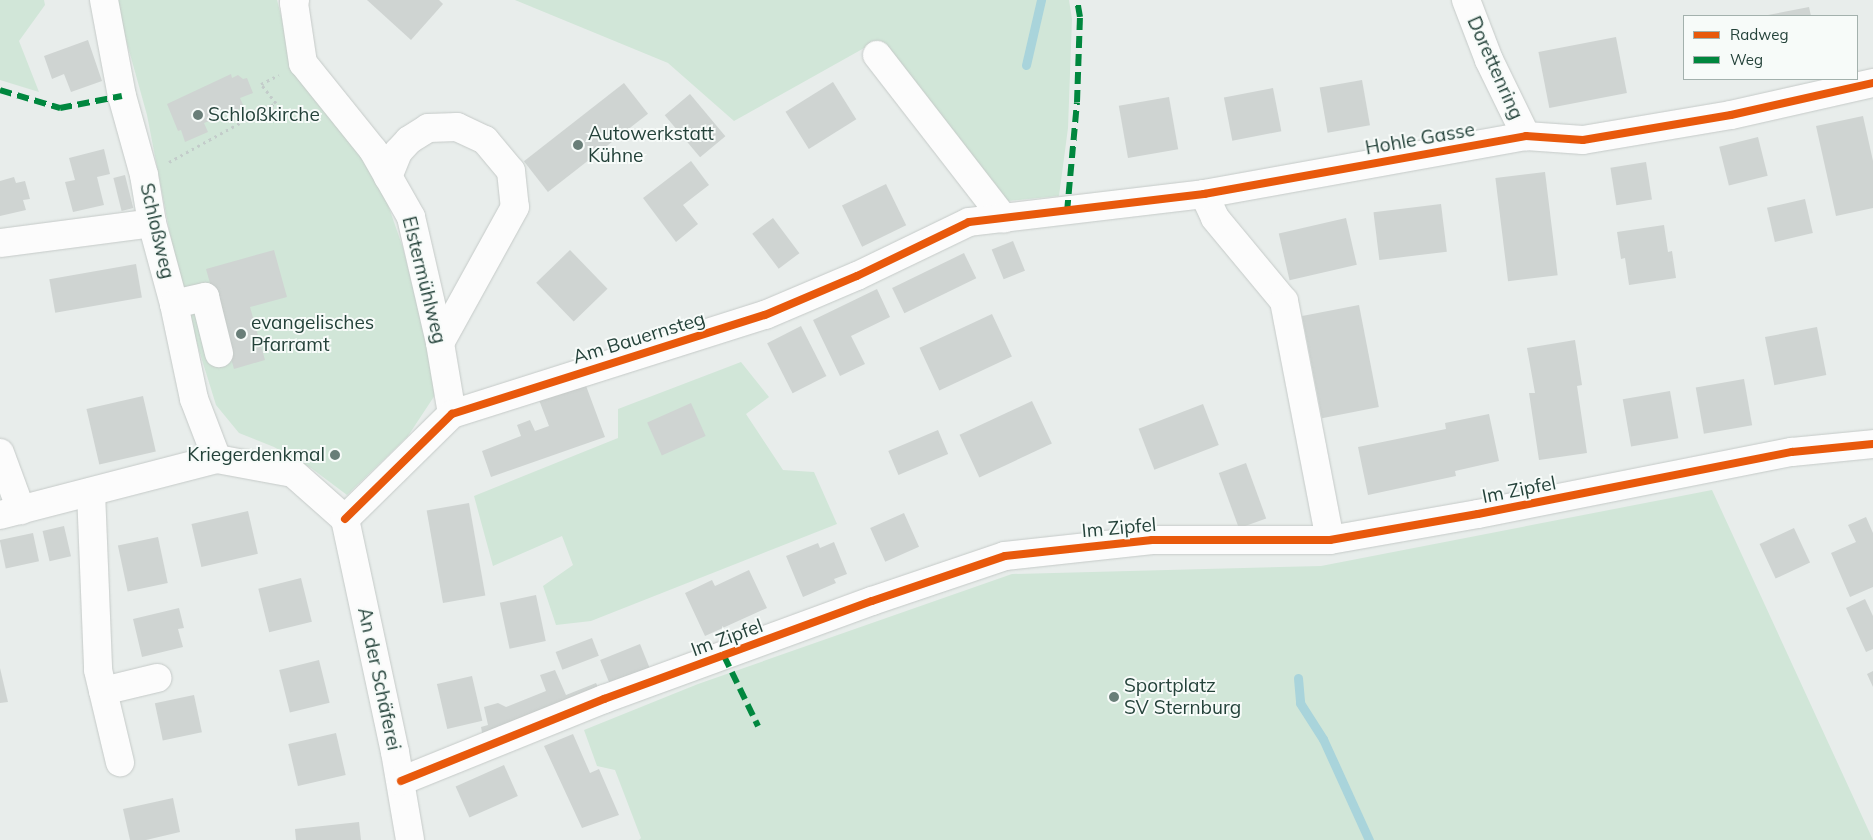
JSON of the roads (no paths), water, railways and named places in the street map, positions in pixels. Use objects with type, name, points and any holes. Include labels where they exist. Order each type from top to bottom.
[{"type":"street","name":"Schloßweg","points":[[104,0],[122,96],[144,176],[152,223],[174,304],[194,399],[217,460]]},
{"type":"street","name":"Elstermühlweg","points":[[295,0],[303,63],[373,150],[411,217],[440,343],[452,414]]},
{"type":"street","name":"Dorettenring","points":[[1466,0],[1489,60],[1526,136]]},
{"type":"street","points":[[877,55],[1004,219]]},
{"type":"street","name":"Hohle Gasse","points":[[970,222],[1204,194],[1526,136],[1583,140],[1731,115],[1873,83]]},
{"type":"street","points":[[388,178],[398,152],[409,140],[428,128],[458,127],[485,140],[511,170],[515,207],[440,343]]},
{"type":"street","points":[[1204,194],[1215,218],[1284,301],[1330,540]]},
{"type":"street","name":"Am Bauernsteg","points":[[345,520],[452,414],[765,316],[857,276],[970,222]]},
{"type":"street","points":[[1,243],[152,223]]},
{"type":"street","points":[[174,304],[205,297],[219,353]]},
{"type":"street","name":"Im Zipfel","points":[[400,781],[604,699],[872,601],[1005,556],[1152,540],[1330,540],[1478,514],[1792,452],[1873,444]]},
{"type":"street","points":[[0,453],[10,513],[217,460],[293,472],[345,520]]},
{"type":"street","points":[[91,492],[98,670],[120,762]]},
{"type":"street","name":"An der Schäferei","points":[[345,520],[400,781],[410,840]]},
{"type":"street","points":[[103,691],[158,678]]},
{"type":"waterway","points":[[1026,65],[1041,0]]},
{"type":"waterway","points":[[1298,678],[1300,703],[1323,739],[1369,840]]},
{"type":"place","name":"Schloßkirche","points":[[198,115]]},
{"type":"place","name":"Autowerkstatt Kühne","points":[[578,145]]},
{"type":"place","name":"evangelisches Pfarramt","points":[[241,334]]},
{"type":"place","name":"Kriegerdenkmal","points":[[335,455]]},
{"type":"place","name":"Sportplatz SV Sternburg","points":[[1114,697]]}]
